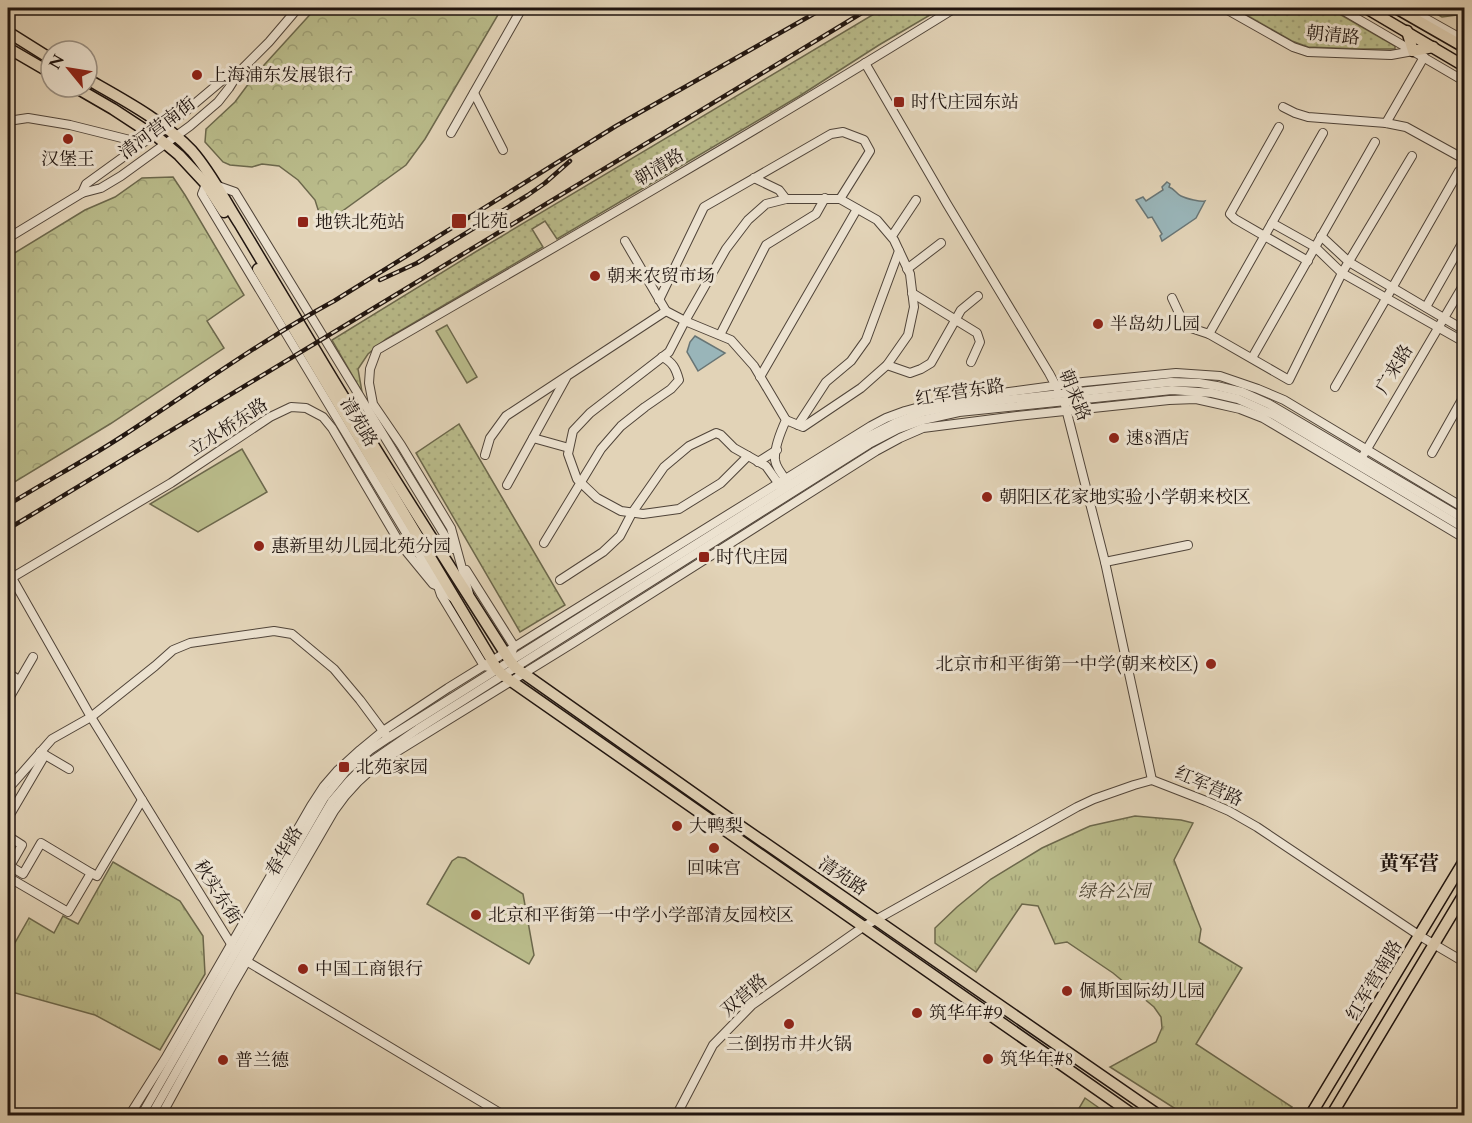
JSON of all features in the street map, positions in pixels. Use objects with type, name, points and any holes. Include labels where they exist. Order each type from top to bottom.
[{"type":"main road","points":[[1366,8],[1464,66]]},
{"type":"main road","points":[[1396,8],[1464,47]]},
{"type":"main road","points":[[1407,31],[1413,51],[1433,47]]},
{"type":"main road","points":[[8,32],[39,51]]},
{"type":"main road","points":[[8,48],[39,66]]},
{"type":"main road","name":"清苑路","points":[[99,86],[165,127],[190,150],[214,179],[316,351],[472,603],[513,661],[723,814],[1160,1116]]},
{"type":"main road","name":"清苑路","points":[[95,99],[155,135],[179,155],[206,184],[497,670],[1135,1116]]},
{"type":"main road","name":"红军营南路","points":[[1310,1116],[1464,861]]},
{"type":"main road","name":"红军营南路","points":[[1331,1116],[1464,894]]},
{"type":"main road","points":[[1439,904],[1454,912]]},
{"type":"main road","points":[[1405,961],[1413,962],[1419,970]]},
{"type":"street","name":"清河营南街","points":[[8,238],[82,194],[101,188],[121,176],[176,137],[218,102],[230,88],[239,72],[298,8]]},
{"type":"street","points":[[451,134],[522,8]]},
{"type":"street","name":"朝清路","points":[[460,561],[451,528],[373,404],[369,383],[370,369],[377,351],[615,212],[955,8]]},
{"type":"street","name":"朝清路","points":[[1224,8],[1293,47],[1308,52],[1391,55],[1413,51]]},
{"type":"street","points":[[1339,8],[1464,81]]},
{"type":"street","points":[[1407,8],[1464,40]]},
{"type":"street","points":[[1386,123],[1424,57]]},
{"type":"street","name":"朝来路","points":[[865,63],[1049,373],[1068,410],[1105,562],[1152,780]]},
{"type":"street","name":"清河营南街","points":[[82,194],[86,184],[155,135],[231,73],[239,72]]},
{"type":"street","points":[[474,93],[503,150]]},
{"type":"street","points":[[1283,107],[1308,117],[1386,123],[1406,127],[1464,159]]},
{"type":"street","points":[[8,121],[28,118],[70,124],[130,140]]},
{"type":"street","points":[[1279,126],[1230,214],[1308,261]]},
{"type":"street","points":[[659,300],[704,207],[831,134],[843,132],[864,140],[870,151],[840,199]]},
{"type":"street","points":[[1209,334],[1323,133]]},
{"type":"street","points":[[1252,358],[1375,142]]},
{"type":"street","points":[[1172,298],[1185,326],[1209,334],[1289,380],[1342,273],[1412,156]]},
{"type":"street","points":[[1335,387],[1459,171]]},
{"type":"street","points":[[754,178],[779,190],[786,199]]},
{"type":"street","name":"清苑路","points":[[206,184],[202,194],[438,586],[441,595],[497,670]]},
{"type":"street","name":"清苑路","points":[[218,186],[235,192],[460,561],[513,661]]},
{"type":"street","points":[[720,335],[766,245],[816,214],[825,198]]},
{"type":"street","points":[[624,241],[666,311],[685,321],[731,340],[754,366],[786,420],[802,427],[861,388],[887,365],[908,335],[914,307],[910,274],[892,236],[877,220],[840,199],[786,199],[766,204],[748,220],[726,249],[685,321],[669,352],[590,413],[573,431],[568,454],[577,479],[597,498],[621,511],[643,514],[679,509],[721,483],[748,456]]},
{"type":"street","points":[[892,236],[916,200]]},
{"type":"street","points":[[760,377],[857,208]]},
{"type":"street","points":[[1272,223],[1316,247],[1342,273],[1464,342]]},
{"type":"street","points":[[1322,236],[1349,262],[1464,330]]},
{"type":"street","points":[[1426,307],[1464,240]]},
{"type":"street","points":[[907,269],[941,243]]},
{"type":"street","points":[[798,425],[826,382],[851,361],[866,340],[899,251]]},
{"type":"street","name":"广来路","points":[[1357,465],[1464,284]]},
{"type":"street","points":[[912,293],[977,333],[980,342],[971,362]]},
{"type":"street","points":[[887,365],[910,373],[931,363],[961,310],[978,296]]},
{"type":"street","points":[[485,455],[490,438],[506,416],[666,311]]},
{"type":"street","points":[[544,543],[601,449],[621,426],[671,389],[679,380],[676,369],[669,360],[662,357]]},
{"type":"street","points":[[129,1116],[165,1059],[324,786],[337,771],[386,734],[513,661],[580,605],[786,488],[871,426],[886,418],[941,401],[1060,394],[1176,373],[1220,376],[1258,388],[1284,400],[1464,508]]},
{"type":"street","points":[[507,485],[567,376]]},
{"type":"street","name":"红军营东路","points":[[513,661],[786,488],[898,429],[923,420],[959,412],[1060,394],[1171,382],[1199,383],[1242,392],[1269,404],[1357,465],[1464,528]]},
{"type":"street","points":[[1432,453],[1464,396]]},
{"type":"street","points":[[513,661],[573,643],[876,451],[922,428],[1169,400],[1196,399],[1226,405],[1251,413],[1357,465],[1464,538]]},
{"type":"street","name":"立水桥东路","points":[[10,579],[171,483],[270,417],[291,407],[306,408],[323,417],[332,428],[401,545],[433,584],[438,586]]},
{"type":"street","points":[[786,420],[779,438],[775,461],[786,488]]},
{"type":"street","points":[[560,580],[603,552],[620,536],[632,513],[664,467],[689,446],[716,433],[734,448],[766,466],[797,502]]},
{"type":"street","points":[[533,438],[569,448]]},
{"type":"street","points":[[758,462],[777,450]]},
{"type":"street","name":"红军营东路","points":[[1357,465],[1464,519]]},
{"type":"street","points":[[1105,562],[1188,545]]},
{"type":"street","points":[[460,561],[472,603]]},
{"type":"street","name":"秋实东街","points":[[10,579],[91,717],[241,958]]},
{"type":"street","points":[[438,586],[457,600]]},
{"type":"street","points":[[8,789],[52,739],[91,717],[173,650],[190,643],[274,631],[292,634],[334,669],[386,734]]},
{"type":"street","points":[[8,700],[33,657]]},
{"type":"street","name":"春华路","points":[[141,1116],[241,958],[328,791],[386,734],[513,661]]},
{"type":"street","name":"春华路","points":[[151,1116],[332,801],[363,767],[497,670]]},
{"type":"street","points":[[8,673],[19,680]]},
{"type":"street","points":[[42,753],[69,769]]},
{"type":"street","points":[[8,818],[42,753]]},
{"type":"street","name":"红军营路","points":[[864,927],[1077,807],[1152,780],[1229,811],[1257,827],[1420,936],[1464,962]]},
{"type":"street","points":[[8,836],[22,845],[10,866],[23,874],[41,843],[98,876],[142,800]]},
{"type":"street","points":[[8,877],[68,912],[91,873]]},
{"type":"street","name":"双营路","points":[[676,1116],[713,1045],[752,1005],[864,927]]},
{"type":"street","points":[[161,1116],[241,958],[505,1116]]},
{"type":"green space","points":[[316,8],[502,8],[425,139],[406,165],[323,225],[315,200],[298,180],[279,166],[230,165],[223,162],[205,142],[206,129],[235,102],[255,75]]},
{"type":"green space","points":[[884,8],[942,8],[801,95],[557,239],[545,221],[532,229],[543,247],[386,339],[368,354],[358,369],[362,392],[332,340]]},
{"type":"green space","points":[[1234,8],[1329,8],[1395,46],[1395,49],[1308,47],[1292,41]]},
{"type":"green space","points":[[1426,8],[1464,8],[1464,14],[1442,17]]},
{"type":"green space","points":[[173,177],[244,295],[207,321],[224,348],[110,424],[8,486],[8,257],[85,210],[115,197],[142,178]]},
{"type":"green space","points":[[447,325],[477,377],[467,383],[436,331]]},
{"type":"green space","points":[[459,424],[565,605],[520,632],[416,453]]},
{"type":"green space","points":[[242,449],[267,492],[198,532],[150,504]]},
{"type":"green space","name":"绿谷公园","points":[[1135,816],[1193,823],[1174,860],[1201,929],[1199,942],[1242,968],[1196,1044],[1292,1107],[1286,1115],[1185,1115],[1110,1067],[1156,1042],[1162,1028],[1161,1017],[1154,1007],[1113,973],[1067,942],[1055,944],[1038,906],[1022,904],[976,972],[935,943],[935,928],[991,879],[1042,848],[1090,826]]},
{"type":"green space","points":[[458,857],[465,858],[523,894],[534,955],[529,964],[427,904],[452,861]]},
{"type":"green space","points":[[113,862],[180,901],[203,936],[205,974],[160,1050],[95,1015],[8,991],[8,955],[29,918],[54,933],[63,916],[78,924]]},
{"type":"green space","points":[[1085,1098],[1109,1115],[1075,1115]]},
{"type":"water","points":[[1167,182],[1170,184],[1169,187],[1181,196],[1205,201],[1196,218],[1162,241],[1160,236],[1162,234],[1152,217],[1148,218],[1136,200],[1143,197],[1146,201],[1163,190],[1162,187]]},
{"type":"water","points":[[695,336],[725,353],[698,371],[687,352]]},
{"type":"railway","points":[[8,505],[148,420],[279,333],[616,126],[824,8]]},
{"type":"railway","points":[[8,529],[870,8]]},
{"type":"railway","points":[[380,280],[417,263],[528,195],[570,161]]},
{"type":"place","name":"上海浦东发展银行","points":[[197,75]]},
{"type":"place","name":"时代庄园东站","points":[[899,102]]},
{"type":"place","name":"汉堡王","points":[[68,139]]},
{"type":"place","name":"北苑","points":[[459,221]]},
{"type":"place","name":"地铁北苑站","points":[[303,222]]},
{"type":"place","name":"朝来农贸市场","points":[[595,276]]},
{"type":"place","name":"半岛幼儿园","points":[[1098,324]]},
{"type":"place","name":"速8酒店","points":[[1114,438]]},
{"type":"place","name":"朝阳区花家地实验小学朝来校区","points":[[987,497]]},
{"type":"place","name":"惠新里幼儿园北苑分园","points":[[259,546]]},
{"type":"place","name":"时代庄园","points":[[704,557]]},
{"type":"place","name":"北京市和平街第一中学(朝来校区)","points":[[1211,664]]},
{"type":"place","name":"北苑家园","points":[[344,767]]},
{"type":"place","name":"大鸭梨","points":[[677,826]]},
{"type":"place","name":"回味宫","points":[[714,848]]},
{"type":"place","name":"北京和平街第一中学小学部清友园校区","points":[[476,915]]},
{"type":"place","name":"中国工商银行","points":[[303,969]]},
{"type":"place","name":"佩斯国际幼儿园","points":[[1067,991]]},
{"type":"place","name":"筑华年#9","points":[[917,1013]]},
{"type":"place","name":"三倒拐市井火锅","points":[[789,1024]]},
{"type":"place","name":"筑华年#8","points":[[988,1059]]},
{"type":"place","name":"普兰德","points":[[223,1060]]},
{"type":"district","name":"黄军营","points":[[1409,863]]}]
